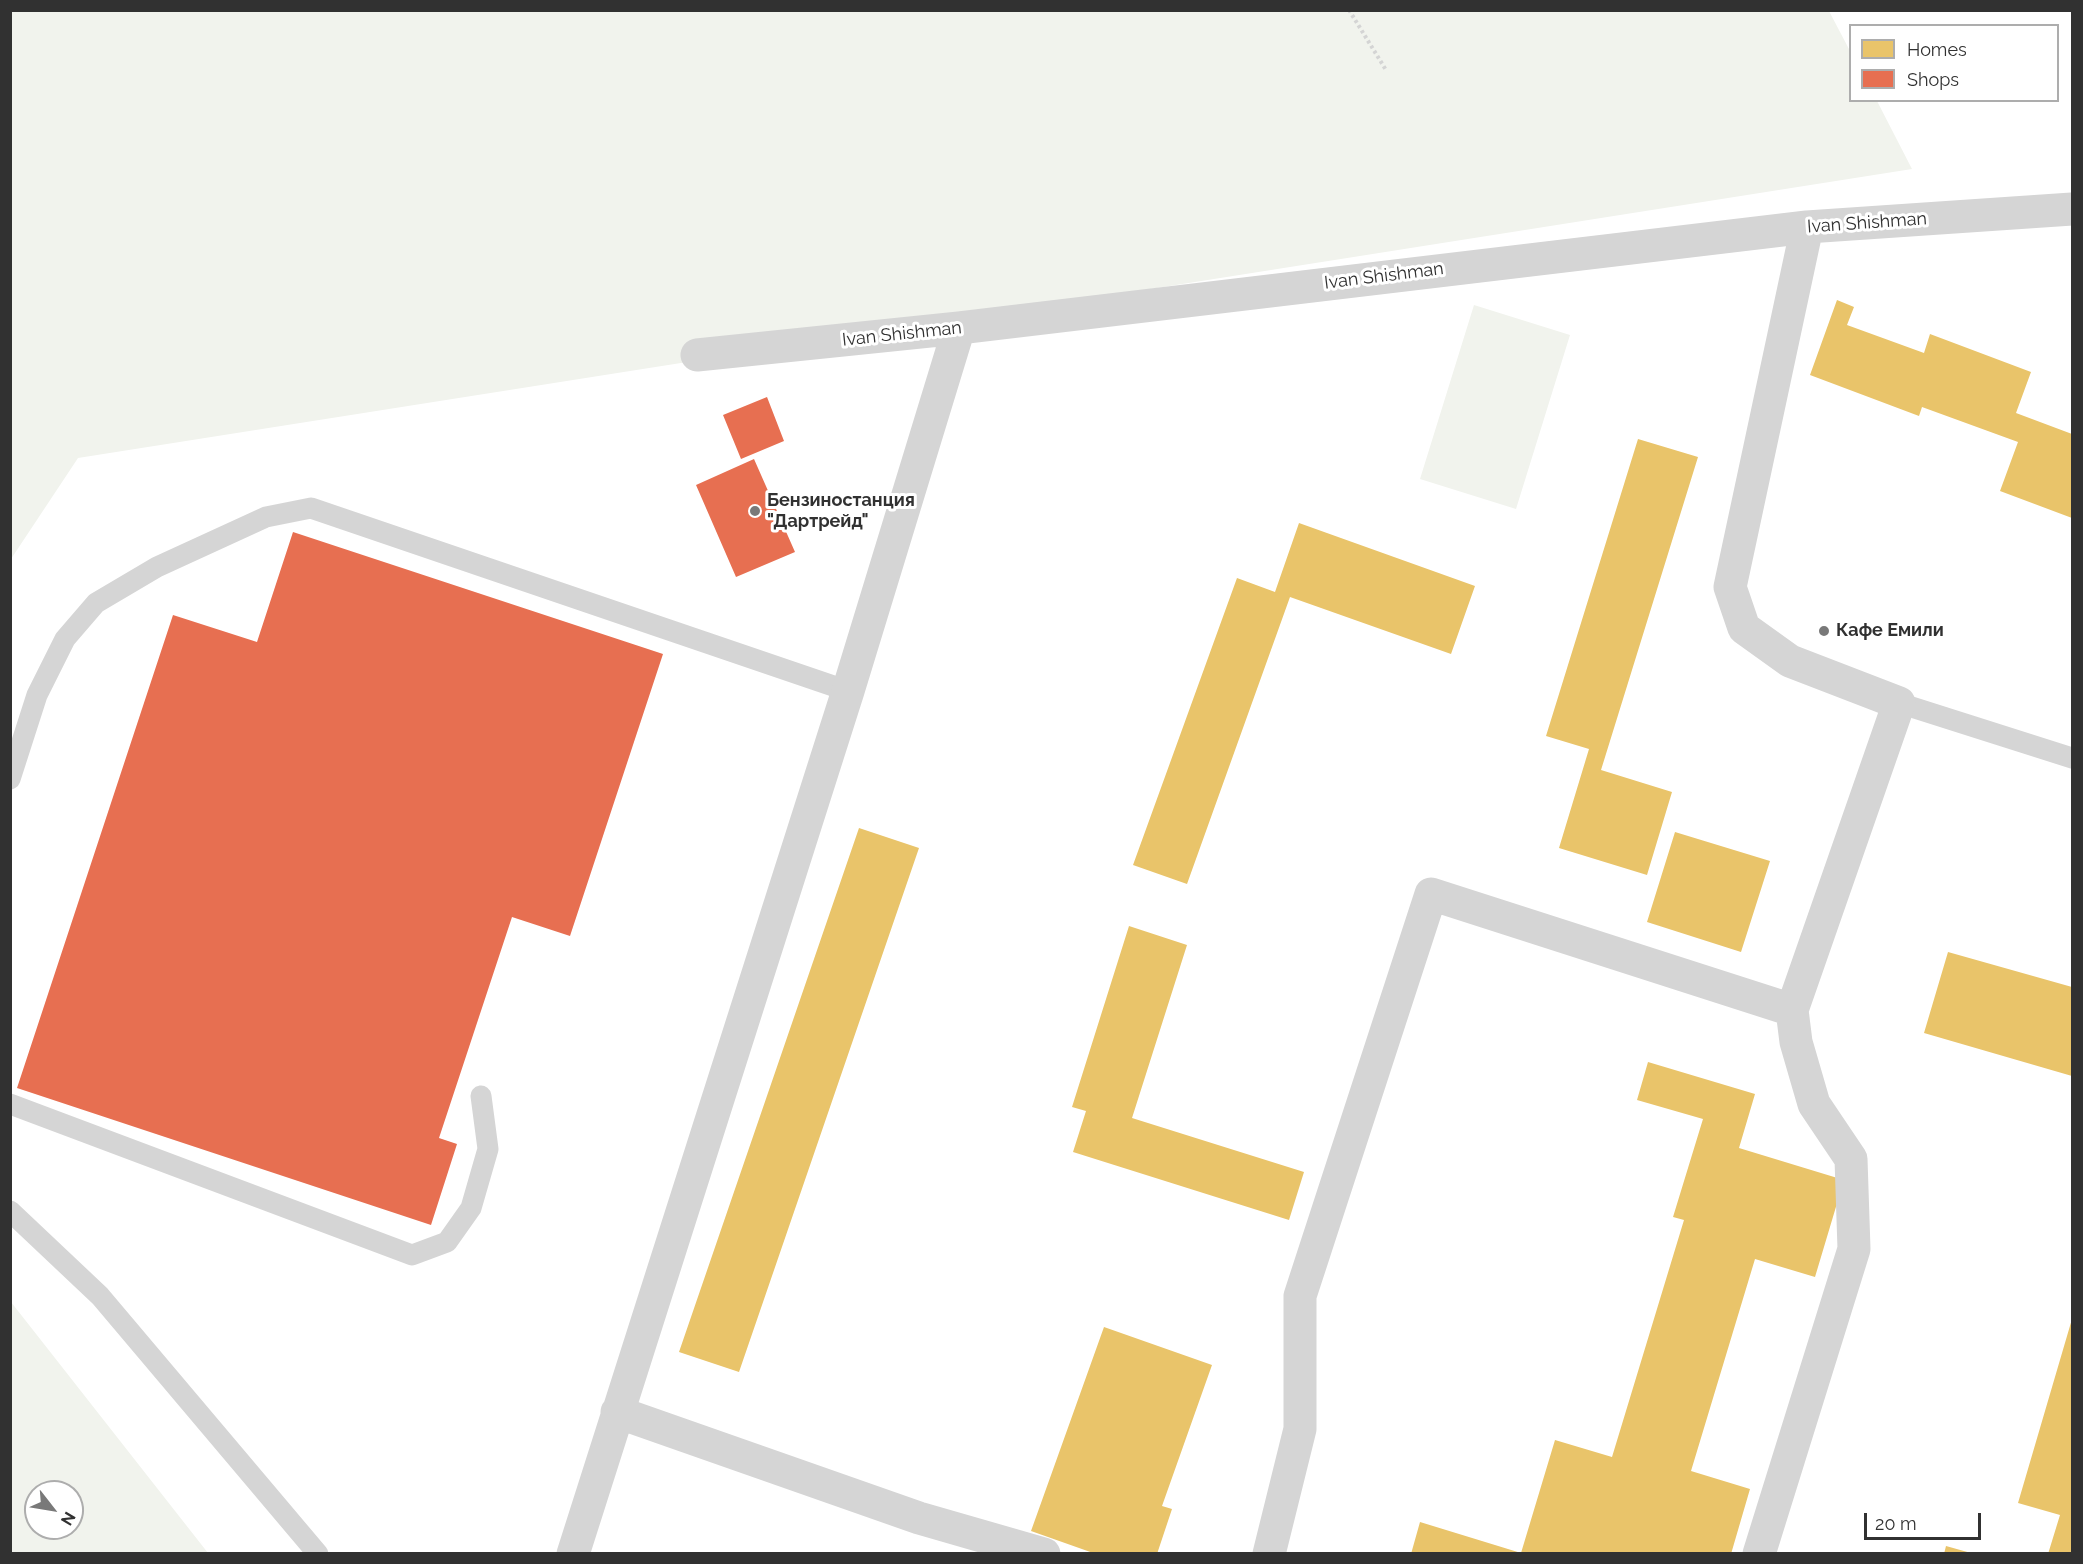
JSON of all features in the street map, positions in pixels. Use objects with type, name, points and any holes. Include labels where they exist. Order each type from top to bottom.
[{"type":"street","name":"Ivan Shishman","points":[[697,355],[959,328],[1807,227],[2073,209]]},
{"type":"street","points":[[1759,1554],[1854,1250],[1851,1159],[1814,1104],[1796,1042],[1792,1010],[1899,703],[1790,661],[1744,627],[1730,587],[1807,227]]},
{"type":"street","points":[[573,1554],[848,691],[959,328]]},
{"type":"street","points":[[1269,1554],[1300,1429],[1300,1296],[1431,894],[1792,1010]]},
{"type":"street","points":[[617,1412],[919,1518],[1044,1554]]},
{"type":"lane","points":[[10,780],[37,695],[65,639],[96,603],[157,567],[266,517],[311,508],[848,691]]},
{"type":"lane","points":[[1899,703],[2073,758]]},
{"type":"lane","points":[[10,1104],[412,1255],[447,1242],[471,1208],[488,1149],[481,1096]]},
{"type":"lane","points":[[10,1211],[100,1296],[318,1554]]},
{"type":"path","points":[[1349,10],[1386,70]]},
{"type":"shaded area","points":[[10,11],[1829,11],[1849,49],[1849,102],[1878,102],[1912,169],[78,458],[11,559]]},
{"type":"shaded area","points":[[1474,305],[1570,335],[1516,509],[1420,479]]},
{"type":"shaded area","points":[[10,1302],[11,1302],[208,1553],[11,1553]]},
{"type":"building: Homes","points":[[1837,300],[1854,307],[1847,325],[1924,353],[1930,334],[2031,372],[2016,413],[2072,434],[2072,518],[2000,491],[2018,442],[1922,407],[1919,416],[1810,375]]},
{"type":"building: Homes","points":[[1638,439],[1698,457],[1601,770],[1672,792],[1647,875],[1559,848],[1589,749],[1546,736]]},
{"type":"building: Homes","points":[[1299,523],[1475,586],[1451,654],[1290,597],[1187,884],[1133,865],[1237,578],[1275,592]]},
{"type":"building: Homes","points":[[859,828],[919,848],[739,1372],[679,1352]]},
{"type":"building: Homes","points":[[1675,832],[1770,861],[1741,952],[1647,922]]},
{"type":"building: Homes","points":[[1129,926],[1187,945],[1132,1118],[1304,1172],[1289,1220],[1073,1152],[1086,1111],[1072,1107]]},
{"type":"building: Homes","points":[[1948,952],[2072,987],[2072,1076],[1924,1033]]},
{"type":"building: Homes","points":[[1648,1062],[1755,1094],[1739,1148],[1844,1180],[1815,1277],[1755,1259],[1691,1471],[1750,1489],[1731,1554],[1411,1554],[1420,1522],[1521,1553],[1555,1440],[1612,1457],[1684,1220],[1673,1217],[1703,1119],[1637,1100]]},
{"type":"building: Homes","points":[[2072,1319],[2072,1554],[2048,1554],[2060,1515],[2018,1503]]},
{"type":"building: Homes","points":[[1104,1327],[1212,1365],[1162,1506],[1172,1509],[1157,1554],[1096,1554],[1031,1531]]},
{"type":"building: Homes","points":[[1946,1546],[1971,1553],[1971,1554],[1944,1554]]},
{"type":"building: Shops","points":[[767,397],[784,441],[741,459],[723,415]]},
{"type":"building: Shops","points":[[754,459],[795,552],[736,577],[696,485]]},
{"type":"building: Shops","points":[[293,532],[663,654],[570,936],[512,917],[439,1138],[457,1144],[431,1225],[17,1088],[173,615],[257,642]]},
{"type":"place","name":"Бензиностанция \"Дартрейд\"","points":[[755,511]]},
{"type":"place","name":"Кафе Емили","points":[[1824,631]]}]
